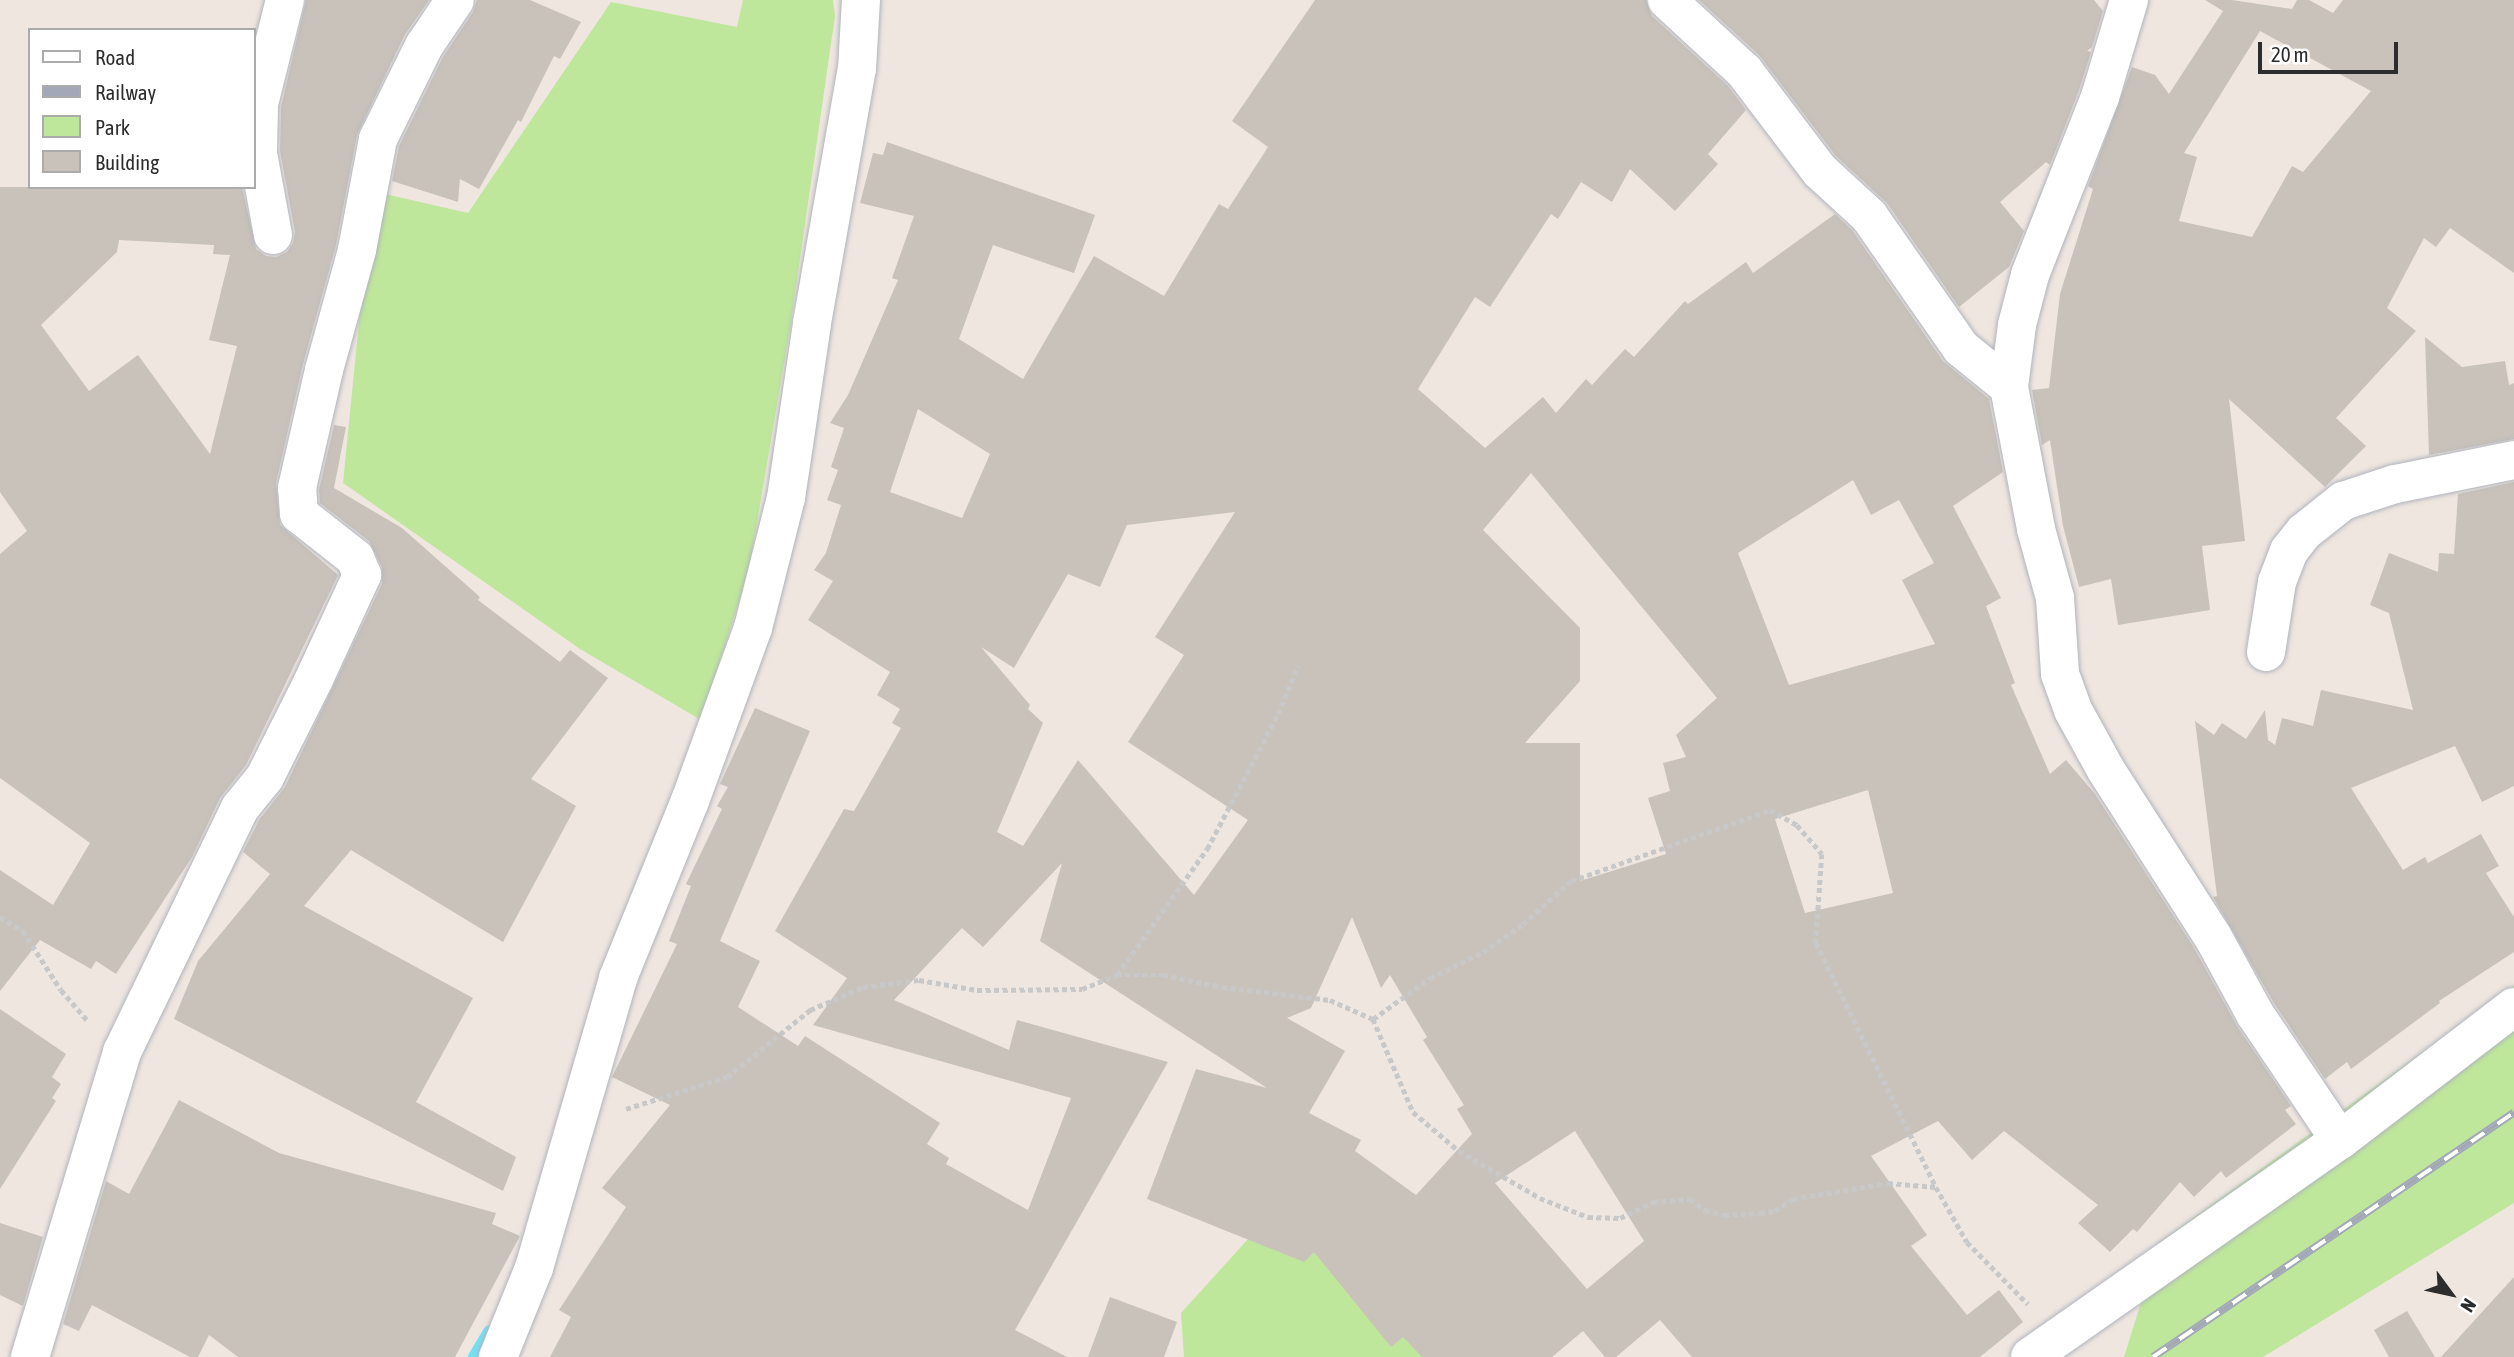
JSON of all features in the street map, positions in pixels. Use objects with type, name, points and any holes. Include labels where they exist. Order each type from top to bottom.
[{"type":"street","points":[[272,235],[258,153],[259,104],[285,0]]},
{"type":"street","points":[[30,1357],[122,1052],[240,808],[265,777],[362,575],[355,558],[299,514],[297,488],[324,370],[357,250],[378,139],[424,46],[455,0]]},
{"type":"street","points":[[498,1357],[534,1268],[574,1122],[618,978],[690,801],[752,628],[783,511],[812,323],[857,69],[861,0]]},
{"type":"street","points":[[1667,0],[1744,71],[1820,171],[1875,225],[1961,348],[2009,387]]},
{"type":"street","points":[[2129,0],[2100,97],[2030,275],[2017,325],[2009,387],[2036,529],[2055,598],[2060,674],[2073,710],[2106,770],[2213,937],[2255,1014],[2340,1140]]},
{"type":"street","points":[[2266,652],[2277,582],[2289,551],[2304,532],[2343,501],[2395,484],[2514,460]]},
{"type":"street","points":[[2044,1346],[2340,1140],[2514,1007]]},
{"type":"path","points":[[1116,975],[1207,849],[1278,714],[1298,666]]},
{"type":"path","points":[[1373,1019],[1430,978],[1483,952],[1523,924],[1571,881],[1770,810],[1797,825],[1822,853],[1816,943],[1966,1241],[2044,1346]]},
{"type":"path","points":[[0,917],[23,931],[61,990],[95,1029],[122,1052]]},
{"type":"path","points":[[574,1122],[648,1104],[727,1077],[810,1010],[863,987],[919,980],[977,990],[1082,989],[1116,975],[1163,975],[1222,987],[1330,1000],[1373,1019],[1413,1112],[1459,1151],[1540,1198],[1588,1217],[1620,1218],[1653,1202],[1690,1199],[1705,1210],[1724,1215],[1760,1213],[1775,1210],[1793,1199],[1888,1183],[1936,1186]]},
{"type":"green space","points":[[743,0],[833,0],[835,16],[790,328],[749,570],[701,720],[580,649],[343,483],[372,191],[468,213],[611,2],[737,27]]},
{"type":"green space","points":[[2514,986],[2514,1203],[2263,1357],[2124,1357],[2160,1242]]},
{"type":"green space","points":[[1259,1227],[1420,1298],[1481,1357],[1184,1357],[1181,1313]]},
{"type":"building","points":[[306,0],[429,0],[404,36],[357,135],[336,245],[303,364],[276,483],[280,525],[338,575],[246,765],[220,798],[192,857],[116,974],[96,961],[91,969],[40,940],[0,991],[0,870],[53,905],[90,843],[0,778],[0,554],[27,531],[0,492],[0,187],[242,189],[256,249],[266,256],[276,257],[287,252],[293,243],[295,232],[280,151],[281,107]],"holes":[[[119,240],[214,245],[213,254],[230,255],[209,340],[237,346],[210,454],[138,355],[89,391],[41,325],[117,252]]]},
{"type":"building","points":[[477,0],[530,0],[581,22],[560,59],[554,56],[521,122],[518,120],[479,189],[460,179],[458,202],[392,181],[399,146],[443,57],[473,12]]},
{"type":"building","points":[[1315,0],[1646,0],[1652,16],[1728,86],[1746,110],[1708,154],[1718,164],[1675,211],[1630,169],[1612,202],[1581,182],[1558,219],[1551,214],[1490,307],[1475,297],[1418,389],[1485,448],[1543,397],[1556,413],[1586,379],[1592,385],[1625,349],[1634,357],[1685,301],[1688,304],[1746,262],[1753,273],[1835,214],[1852,230],[1943,361],[1989,399],[2003,472],[1953,506],[2001,598],[1986,606],[2015,683],[2011,685],[2050,774],[2066,760],[2095,794],[2194,948],[2237,1026],[2291,1106],[2285,1110],[2296,1124],[2226,1178],[2221,1171],[2194,1197],[2180,1182],[2137,1232],[2133,1229],[2110,1252],[2078,1223],[2098,1205],[2004,1131],[1972,1160],[1938,1121],[1871,1156],[1927,1235],[1911,1246],[1967,1315],[1999,1290],[2023,1322],[1980,1357],[1692,1357],[1660,1320],[1616,1357],[1605,1357],[1583,1331],[1552,1357],[1422,1357],[1403,1337],[1391,1347],[1314,1252],[1304,1262],[1147,1199],[1196,1069],[1267,1088],[1040,941],[1062,863],[983,947],[962,928],[894,1000],[1009,1050],[1017,1020],[1168,1062],[1015,1330],[1067,1357],[550,1357],[571,1317],[559,1310],[626,1207],[602,1188],[670,1105],[612,1077],[677,944],[669,941],[691,886],[686,884],[722,809],[717,806],[728,787],[720,784],[755,708],[810,731],[720,941],[760,961],[738,1007],[798,1046],[805,1036],[940,1123],[927,1144],[949,1158],[946,1164],[1028,1210],[1071,1098],[813,1025],[847,978],[775,931],[844,809],[854,811],[901,728],[892,723],[900,709],[877,695],[890,672],[808,620],[833,581],[814,570],[826,553],[841,505],[827,500],[838,470],[831,467],[844,428],[830,423],[848,395],[898,280],[892,278],[914,216],[860,203],[873,153],[883,155],[887,142],[1095,215],[1074,273],[993,245],[959,339],[1023,379],[1094,256],[1164,296],[1219,204],[1228,209],[1268,147],[1232,121]],"holes":[[[918,409],[990,454],[962,518],[890,492]],[[1531,473],[1717,698],[1676,735],[1686,757],[1663,763],[1670,791],[1648,798],[1666,854],[1580,881],[1580,743],[1525,743],[1580,681],[1580,628],[1483,530]],[[1853,480],[1871,515],[1899,500],[1934,563],[1902,580],[1935,644],[1789,685],[1738,553]],[[1235,512],[1155,637],[1184,655],[1128,742],[1248,820],[1194,895],[1078,760],[1023,846],[997,832],[1043,723],[1028,709],[1030,705],[981,647],[1014,668],[1068,574],[1100,587],[1127,525]],[[1868,790],[1893,893],[1805,913],[1775,819]],[[1352,917],[1381,988],[1390,975],[1427,1037],[1423,1040],[1464,1105],[1457,1109],[1472,1134],[1416,1195],[1355,1151],[1361,1140],[1309,1113],[1345,1051],[1287,1018],[1311,1008]],[[1575,1131],[1644,1241],[1587,1289],[1495,1183]]]},
{"type":"building","points":[[1699,0],[2094,0],[2103,11],[2092,47],[2087,51],[2091,52],[2079,90],[2050,165],[2046,162],[2000,202],[2024,231],[2009,267],[1959,307],[1887,203],[1836,156],[1759,55]]},
{"type":"building","points":[[2205,0],[2232,0],[2292,9],[2297,0],[2309,0],[2333,13],[2343,0],[2514,0],[2514,273],[2450,228],[2436,247],[2424,238],[2387,308],[2416,331],[2336,418],[2366,446],[2325,487],[2229,399],[2245,541],[2202,546],[2210,610],[2118,625],[2111,579],[2079,587],[2063,526],[2050,440],[2042,445],[2032,390],[2049,388],[2060,294],[2093,189],[2088,186],[2132,67],[2155,75],[2169,94],[2223,11]],"holes":[[[2260,31],[2371,91],[2303,172],[2292,166],[2252,237],[2179,221],[2197,157],[2184,153]]]},
{"type":"building","points":[[2425,337],[2462,367],[2505,361],[2509,385],[2514,383],[2514,439],[2429,455]]},
{"type":"building","points":[[334,425],[346,427],[334,488],[402,528],[480,597],[478,600],[560,662],[570,650],[608,678],[531,779],[576,806],[503,942],[351,850],[304,906],[473,998],[416,1102],[516,1157],[503,1191],[174,1019],[198,961],[270,874],[243,852],[259,820],[285,787],[382,584],[382,567],[369,541],[320,503],[319,490]]},
{"type":"building","points":[[2514,482],[2514,786],[2482,802],[2455,746],[2351,788],[2403,870],[2425,857],[2428,863],[2481,834],[2499,866],[2486,873],[2514,917],[2514,952],[2439,1001],[2440,1003],[2351,1069],[2347,1062],[2325,1079],[2274,1003],[2213,897],[2217,896],[2195,721],[2214,735],[2222,723],[2246,739],[2265,710],[2268,740],[2275,745],[2282,718],[2313,726],[2321,690],[2413,710],[2389,613],[2370,605],[2389,553],[2438,572],[2439,553],[2454,554],[2458,494]]},
{"type":"building","points":[[0,1009],[66,1054],[52,1077],[61,1084],[52,1098],[56,1101],[0,1189]]},
{"type":"building","points":[[179,1100],[279,1153],[496,1213],[492,1224],[520,1236],[455,1357],[238,1357],[209,1335],[198,1357],[190,1357],[92,1305],[79,1331],[63,1324],[106,1181],[129,1194]]},
{"type":"building","points":[[0,1223],[43,1237],[23,1306],[0,1295]]},
{"type":"building","points":[[2514,1277],[2514,1357],[2441,1357]]},
{"type":"building","points":[[1110,1297],[1177,1322],[1164,1357],[1088,1357]]},
{"type":"building","points":[[2407,1311],[2435,1357],[2389,1357],[2374,1330]]},
{"type":"waterway","points":[[475,1357],[490,1332]]},
{"type":"railway","points":[[2153,1357],[2514,1113]]}]
